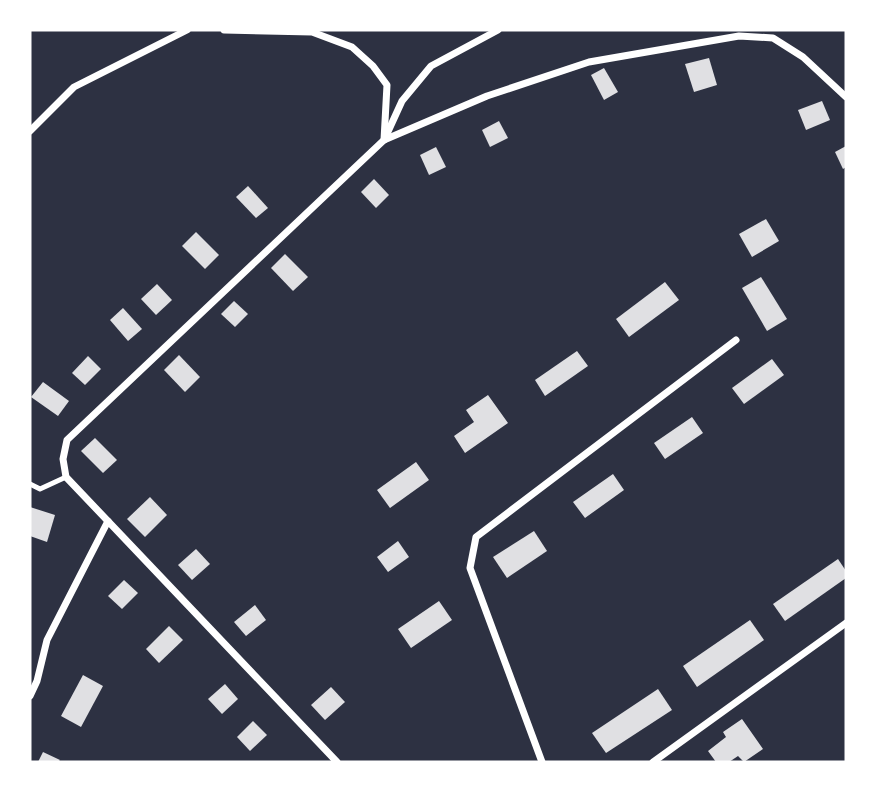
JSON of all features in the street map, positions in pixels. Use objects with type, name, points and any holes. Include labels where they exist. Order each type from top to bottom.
[{"type":"street","points":[[30,131],[74,87],[187,30]]},
{"type":"street","points":[[224,30],[314,31],[352,47],[373,66],[387,85],[384,139]]},
{"type":"street","points":[[384,139],[402,101],[431,66],[498,30]]},
{"type":"street","points":[[337,762],[66,477],[64,458],[67,440],[384,139],[487,96],[589,62],[739,36],[773,38],[803,57],[846,97]]},
{"type":"street","points":[[542,762],[470,568],[476,537],[736,340]]},
{"type":"street","points":[[30,696],[37,681],[47,640],[108,521]]},
{"type":"street","points":[[653,762],[846,623]]},
{"type":"lane","points":[[30,484],[40,489],[66,477]]},
{"type":"building","points":[[709,58],[717,85],[694,92],[685,64]]},
{"type":"building","points":[[604,68],[618,92],[604,100],[591,75]]},
{"type":"building","points":[[822,101],[830,120],[806,130],[798,110]]},
{"type":"building","points":[[499,121],[508,138],[490,147],[482,130]]},
{"type":"building","points":[[846,146],[846,167],[843,169],[835,152]]},
{"type":"building","points":[[436,147],[446,167],[429,175],[420,155]]},
{"type":"building","points":[[374,179],[389,195],[376,208],[361,192]]},
{"type":"building","points":[[248,186],[268,208],[256,218],[236,197]]},
{"type":"building","points":[[766,219],[779,241],[752,257],[739,234]]},
{"type":"building","points":[[196,232],[219,255],[205,269],[182,246]]},
{"type":"building","points":[[285,254],[308,277],[293,291],[271,268]]},
{"type":"building","points":[[761,277],[787,319],[767,331],[742,288]]},
{"type":"building","points":[[665,282],[679,300],[629,337],[616,319]]},
{"type":"building","points":[[157,284],[172,300],[156,315],[141,299]]},
{"type":"building","points":[[234,301],[248,314],[235,327],[221,314]]},
{"type":"building","points":[[123,308],[142,329],[128,341],[110,320]]},
{"type":"building","points":[[577,351],[588,366],[545,396],[535,380]]},
{"type":"building","points":[[179,355],[200,377],[185,392],[164,370]]},
{"type":"building","points":[[88,356],[101,369],[85,385],[72,373]]},
{"type":"building","points":[[772,359],[784,375],[744,404],[732,388]]},
{"type":"building","points":[[43,382],[69,401],[58,416],[31,397]]},
{"type":"building","points":[[488,395],[508,423],[465,453],[454,436],[474,422],[466,410]]},
{"type":"building","points":[[692,417],[703,433],[665,459],[654,443]]},
{"type":"building","points":[[95,438],[117,460],[103,473],[81,451]]},
{"type":"building","points":[[416,462],[429,480],[390,508],[377,490]]},
{"type":"building","points":[[613,474],[624,490],[585,518],[573,502]]},
{"type":"building","points":[[150,497],[167,515],[145,537],[127,519]]},
{"type":"building","points":[[30,507],[55,515],[47,542],[30,536]]},
{"type":"building","points":[[534,531],[547,551],[507,578],[493,557]]},
{"type":"building","points":[[398,541],[409,557],[388,572],[377,557]]},
{"type":"building","points":[[196,549],[210,564],[192,580],[178,565]]},
{"type":"building","points":[[838,559],[846,571],[846,578],[785,621],[773,604]]},
{"type":"building","points":[[124,580],[138,593],[122,609],[108,596]]},
{"type":"building","points":[[439,601],[452,620],[411,648],[398,629]]},
{"type":"building","points":[[255,605],[266,620],[246,636],[234,622]]},
{"type":"building","points":[[750,620],[764,640],[697,687],[683,666]]},
{"type":"building","points":[[169,626],[183,640],[159,663],[146,649]]},
{"type":"building","points":[[83,675],[103,686],[81,727],[61,716]]},
{"type":"building","points":[[225,684],[238,699],[222,714],[208,699]]},
{"type":"building","points":[[331,687],[345,702],[325,720],[311,705]]},
{"type":"building","points":[[658,689],[672,710],[606,753],[592,733]]},
{"type":"building","points":[[742,719],[763,749],[744,762],[738,756],[729,762],[716,762],[708,751],[726,737],[723,732]]},
{"type":"building","points":[[253,721],[267,735],[250,751],[237,737]]},
{"type":"building","points":[[43,752],[60,760],[38,762]]}]
